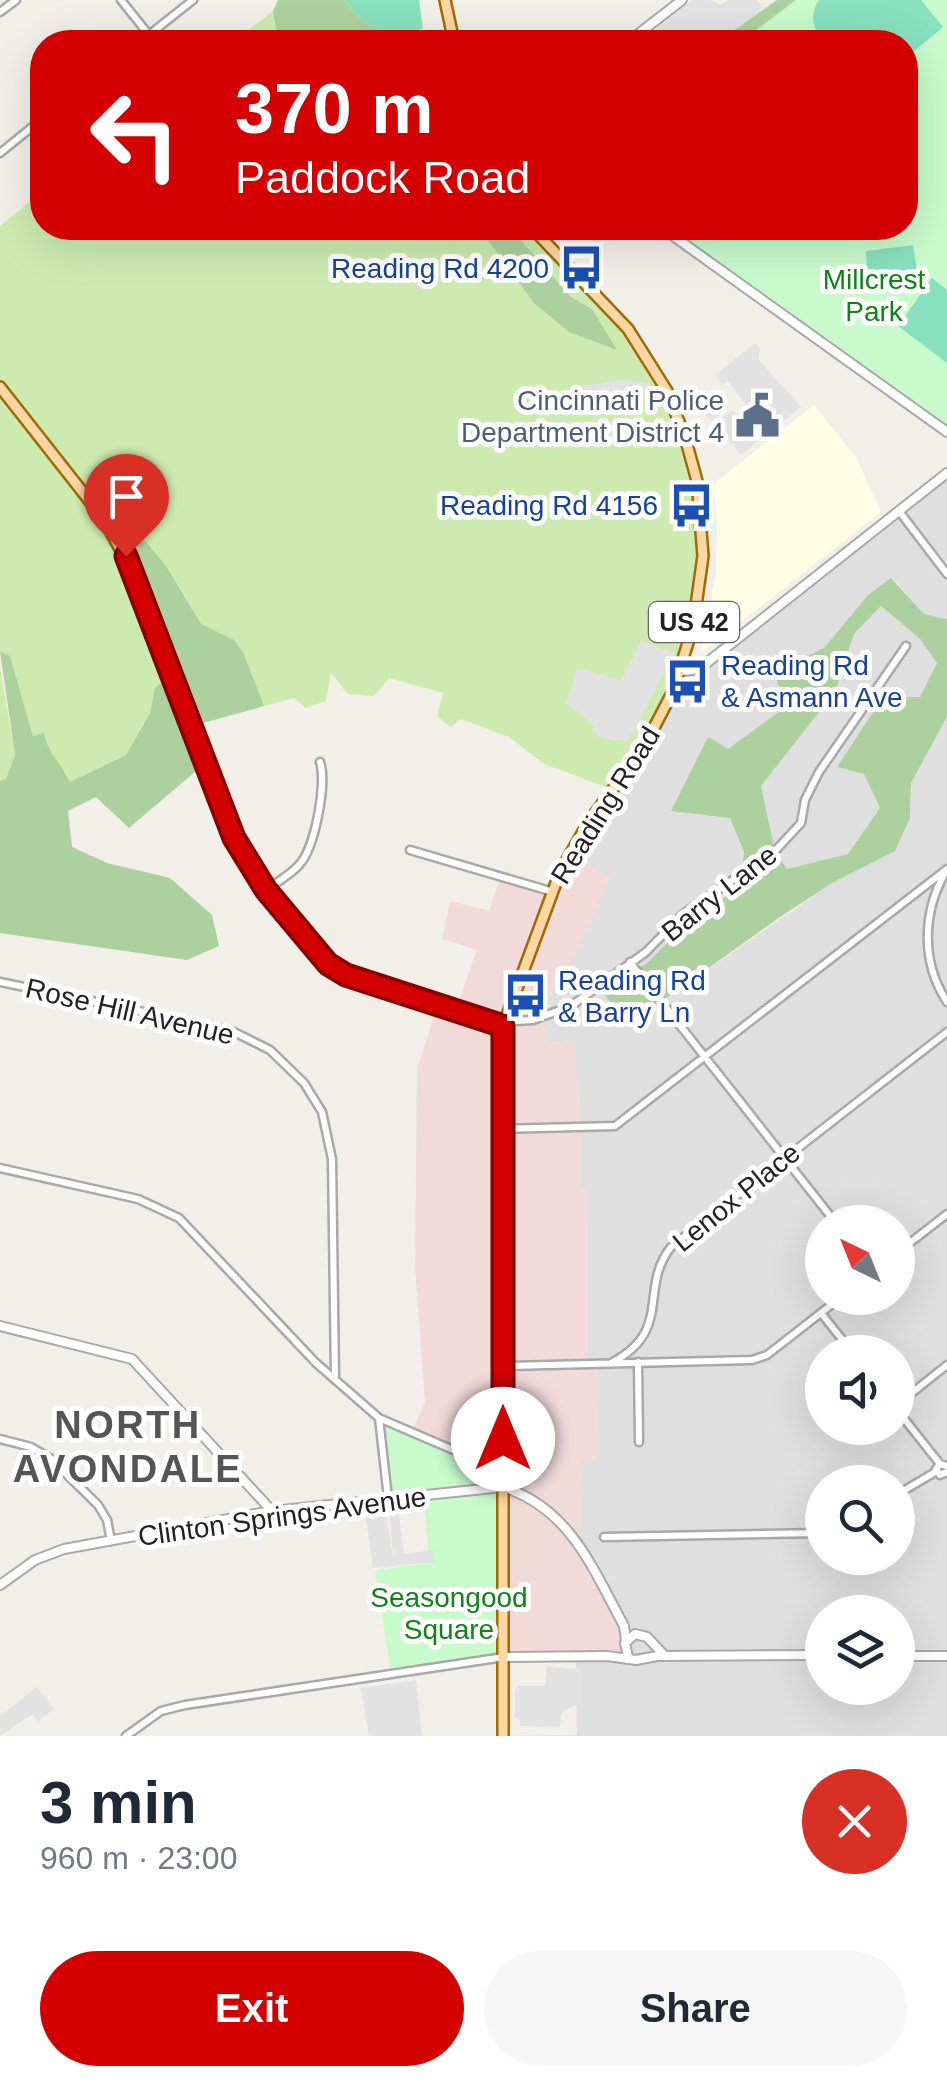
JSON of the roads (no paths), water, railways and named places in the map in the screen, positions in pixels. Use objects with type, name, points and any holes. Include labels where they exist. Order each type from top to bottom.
[{"type":"main road","points":[[445,0],[451,30]]},
{"type":"main road","name":"Reading Road","points":[[504,1736],[504,1022],[550,891],[588,823],[644,747],[681,671],[697,605],[702,556],[700,500],[686,437],[670,396],[644,349],[543,240]]},
{"type":"main road","points":[[0,387],[122,548],[234,838],[266,890],[317,955],[337,971],[504,1022]]},
{"type":"street","points":[[0,12],[16,0]]},
{"type":"street","points":[[121,0],[144,30]]},
{"type":"street","points":[[156,30],[194,0]]},
{"type":"street","points":[[643,30],[682,0]]},
{"type":"street","points":[[0,153],[30,129]]},
{"type":"street","points":[[679,240],[947,432]]},
{"type":"street","points":[[681,671],[704,665],[947,473]]},
{"type":"street","points":[[899,512],[947,574]]},
{"type":"street","name":"Barry Lane","points":[[504,1022],[523,1022],[559,1012],[655,944],[683,914],[775,851],[801,823],[819,772],[906,646]]},
{"type":"street","points":[[266,890],[296,869],[310,846],[319,809],[323,770],[320,762]]},
{"type":"street","points":[[410,850],[550,891]]},
{"type":"street","points":[[947,869],[935,893],[927,934],[934,977],[947,1002]]},
{"type":"street","points":[[503,1128],[615,1126],[947,869]]},
{"type":"street","points":[[630,962],[821,1205]]},
{"type":"street","name":"Rose Hill Avenue","points":[[0,982],[230,1030],[270,1050],[304,1083],[322,1112],[332,1159],[335,1376]]},
{"type":"street","name":"Lenox Place","points":[[611,1363],[645,1333],[654,1312],[657,1274],[671,1247],[947,1032]]},
{"type":"street","points":[[0,1168],[164,1208],[193,1229],[316,1363],[380,1418],[479,1462]]},
{"type":"street","points":[[915,1239],[947,1214]]},
{"type":"street","points":[[504,1366],[760,1358],[817,1315]]},
{"type":"street","points":[[822,1315],[838,1335]]},
{"type":"street","points":[[0,1326],[132,1359],[272,1511]]},
{"type":"street","points":[[638,1362],[639,1442]]},
{"type":"street","points":[[915,1390],[947,1364]]},
{"type":"street","points":[[380,1418],[388,1498]]},
{"type":"street","points":[[915,1435],[943,1472],[915,1486]]},
{"type":"street","points":[[0,1439],[32,1447],[50,1458],[98,1505],[107,1520],[110,1540]]},
{"type":"street","points":[[503,1487],[532,1498],[569,1529],[624,1626],[644,1635],[665,1656]]},
{"type":"street","name":"Clinton Springs Avenue","points":[[0,1585],[51,1553],[110,1540],[272,1511],[503,1487]]},
{"type":"street","points":[[604,1537],[805,1533]]},
{"type":"street","points":[[624,1626],[628,1657]]},
{"type":"street","points":[[607,1656],[635,1634]]},
{"type":"street","points":[[648,1656],[651,1644]]},
{"type":"street","points":[[126,1736],[161,1711],[185,1704],[504,1656],[607,1656],[636,1660],[648,1656],[805,1656]]},
{"type":"street","points":[[915,1656],[947,1656]]},
{"type":"place","name":"Reading Rd 4200","points":[[582,268]]},
{"type":"place","name":"Cincinnati Police Department District 4","points":[[757,416]]},
{"type":"place","name":"Reading Rd 4156","points":[[691,505]]},
{"type":"place","name":"Reading Rd & Asmann Ave","points":[[688,681]]},
{"type":"place","name":"Reading Rd & Barry Ln","points":[[525,996]]},
{"type":"district","name":"NORTH AVONDALE","points":[[128,1447]]},
{"type":"park label","name":"Millcrest Park","points":[[874,295]]},
{"type":"park label","name":"Seasongood Square","points":[[449,1613]]}]
